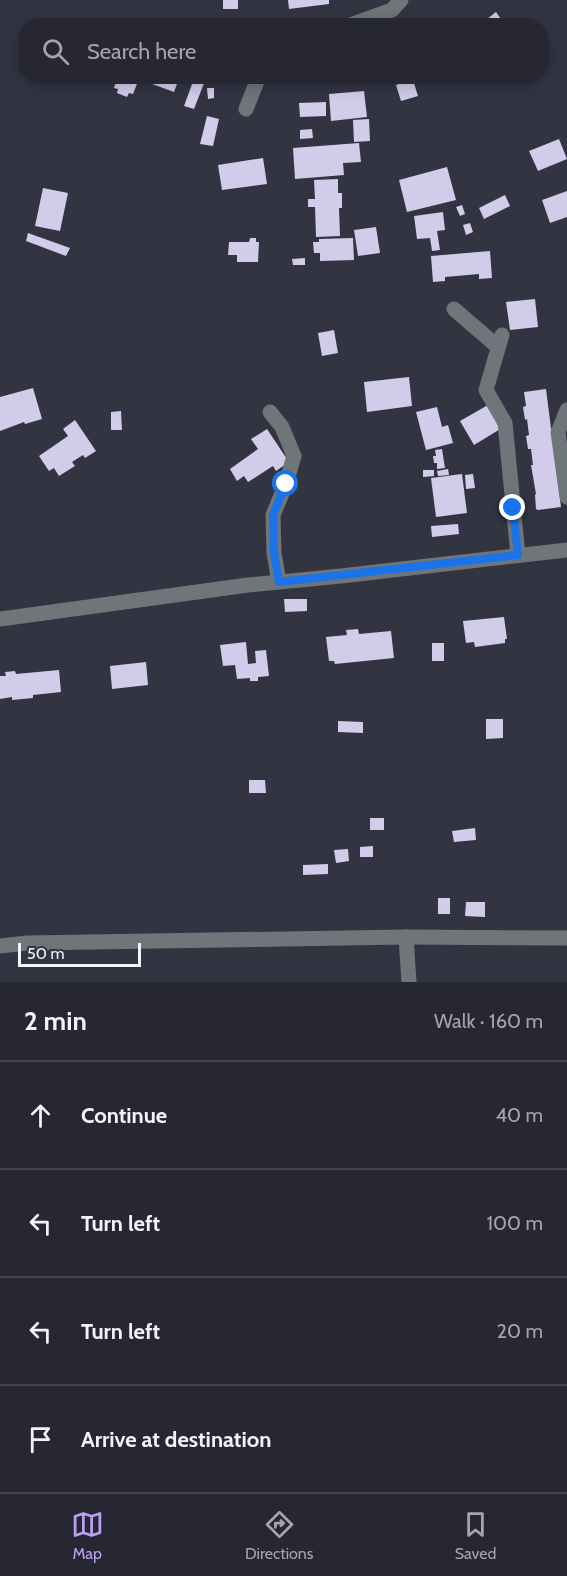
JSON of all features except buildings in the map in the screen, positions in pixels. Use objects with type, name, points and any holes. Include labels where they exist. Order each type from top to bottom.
[{"type":"street","points":[[369,18],[392,10],[401,0]]},
{"type":"street","points":[[246,109],[256,84]]},
{"type":"street","points":[[454,309],[500,341],[486,390],[505,423],[518,555]]},
{"type":"street","points":[[567,410],[558,432],[567,497]]},
{"type":"street","points":[[270,412],[282,428],[294,456],[286,484],[273,515],[274,553],[279,582]]},
{"type":"street","points":[[0,618],[279,582],[567,550]]},
{"type":"street","points":[[0,946],[27,943],[406,937],[567,938]]},
{"type":"street","points":[[406,937],[409,982]]},
{"type":"route","points":[[286,484],[273,515],[274,553],[279,582],[518,555],[513,508]]}]
